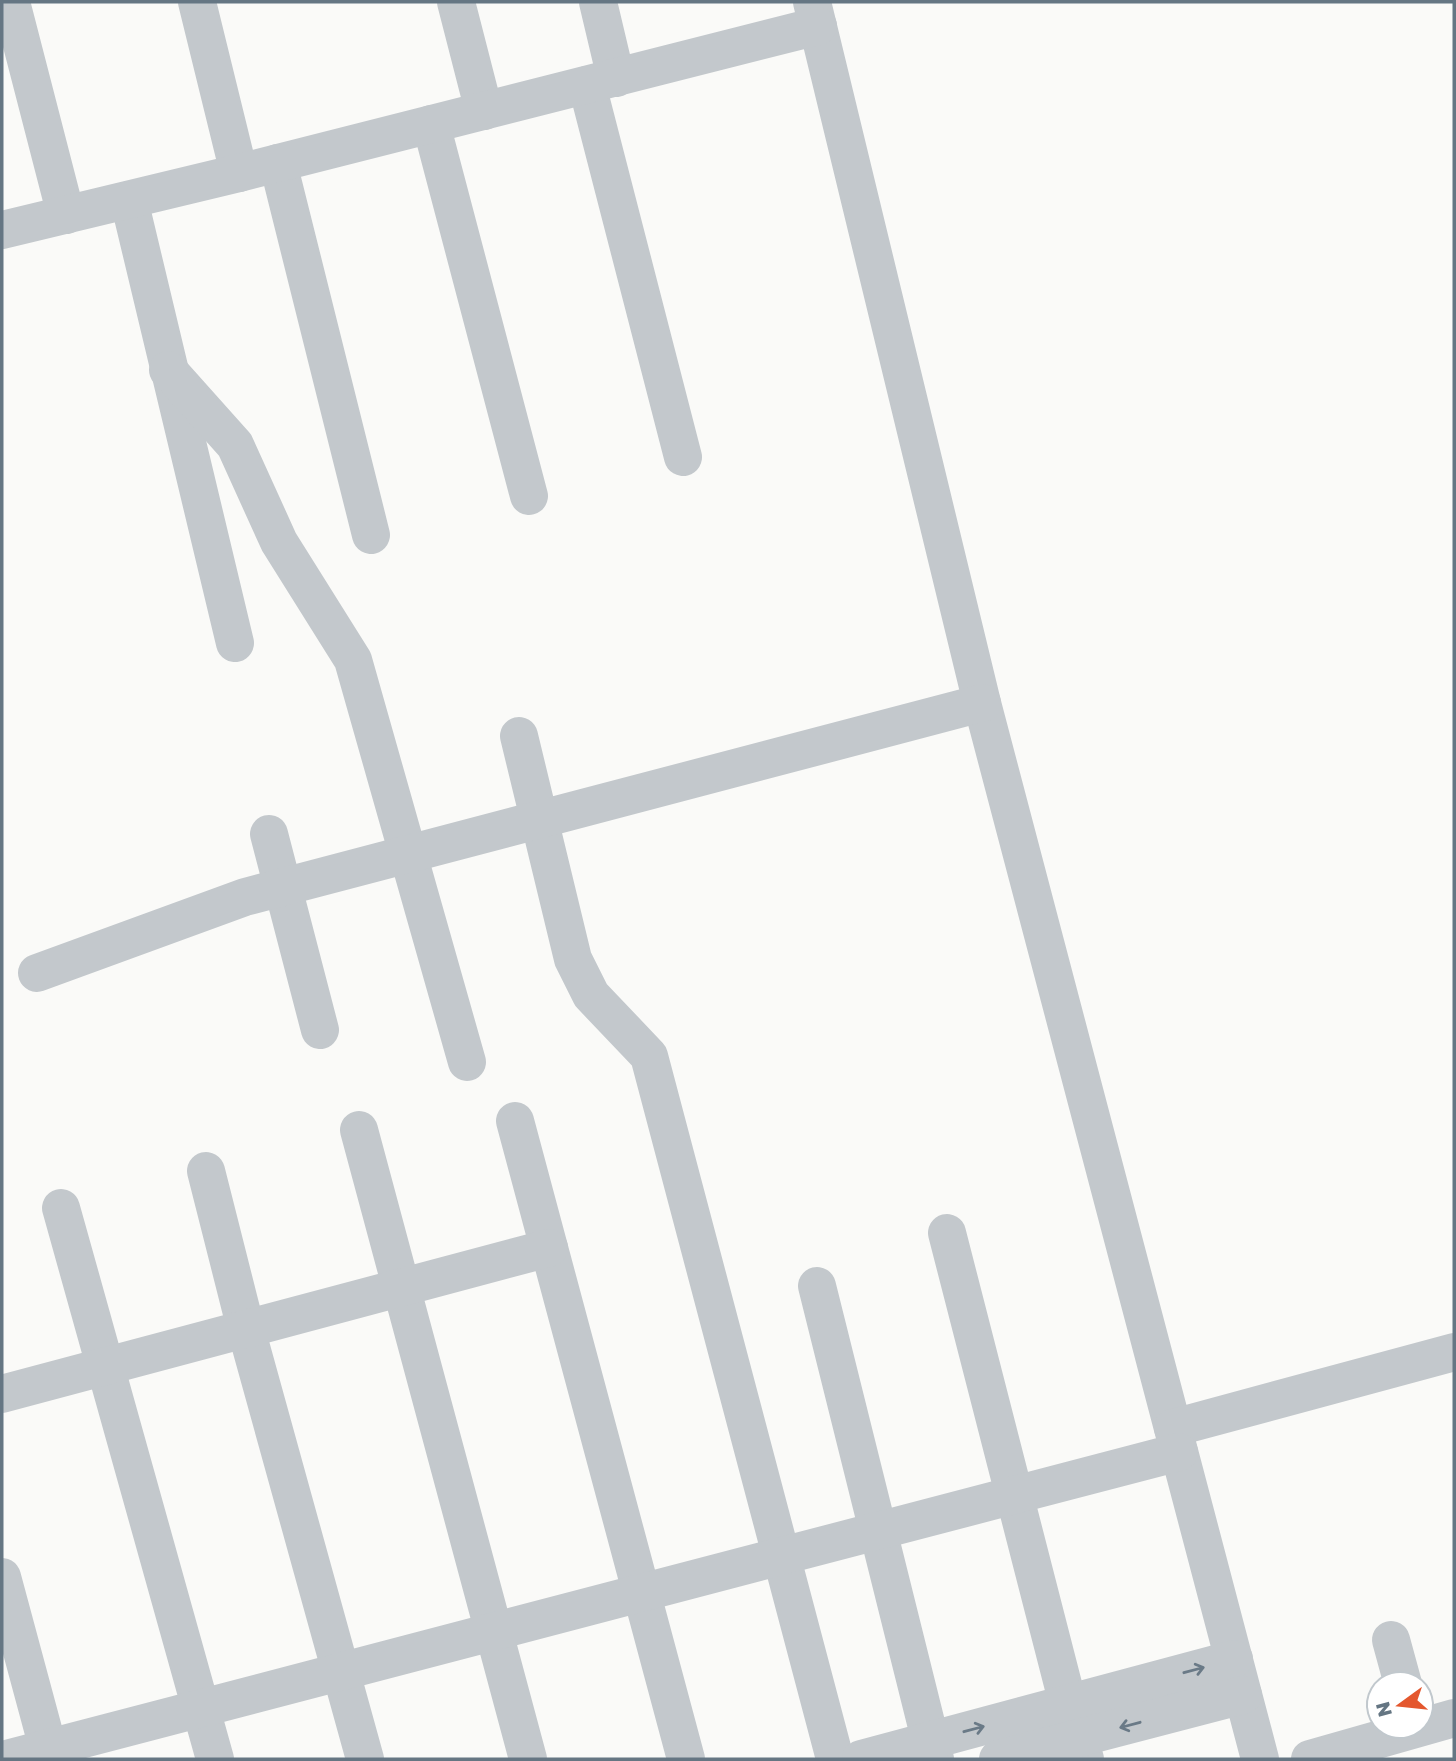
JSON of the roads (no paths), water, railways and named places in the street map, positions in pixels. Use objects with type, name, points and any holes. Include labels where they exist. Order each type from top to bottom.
[{"type":"street","points":[[11,2],[66,215]]},
{"type":"street","points":[[197,2],[239,173]]},
{"type":"street","points":[[456,2],[484,111]]},
{"type":"street","points":[[597,2],[602,81],[683,457]]},
{"type":"street","points":[[2,230],[602,81],[815,14],[982,704],[1260,1759]]},
{"type":"street","points":[[431,124],[529,496]]},
{"type":"street","points":[[278,163],[371,535]]},
{"type":"street","points":[[129,200],[236,643]]},
{"type":"street","points":[[168,370],[235,445],[279,542],[353,660],[467,1062]]},
{"type":"street","points":[[37,973],[245,897],[982,704]]},
{"type":"street","points":[[519,736],[573,959],[591,995],[649,1056],[835,1759]]},
{"type":"street","points":[[269,834],[320,1030]]},
{"type":"street","points":[[515,1121],[686,1759]]},
{"type":"street","points":[[359,1130],[528,1759]]},
{"type":"street","points":[[206,1171],[246,1329],[365,1759]]},
{"type":"street","points":[[61,1208],[215,1759]]},
{"type":"street","points":[[947,1233],[1078,1734]]},
{"type":"street","points":[[2,1394],[549,1248]]},
{"type":"street","points":[[817,1286],[933,1750]]},
{"type":"street","points":[[7,1759],[49,1754],[202,1708],[1015,1495],[1176,1440],[1454,1352]]},
{"type":"street","points":[[2,1577],[49,1754]]},
{"type":"street","points":[[1391,1640],[1399,1670]]},
{"type":"street","points":[[998,1759],[1078,1734],[1238,1677]]},
{"type":"street","points":[[1435,1728],[1454,1718]]},
{"type":"street","points":[[860,1759],[1078,1734]]},
{"type":"street","points":[[1310,1759],[1407,1740]]}]
